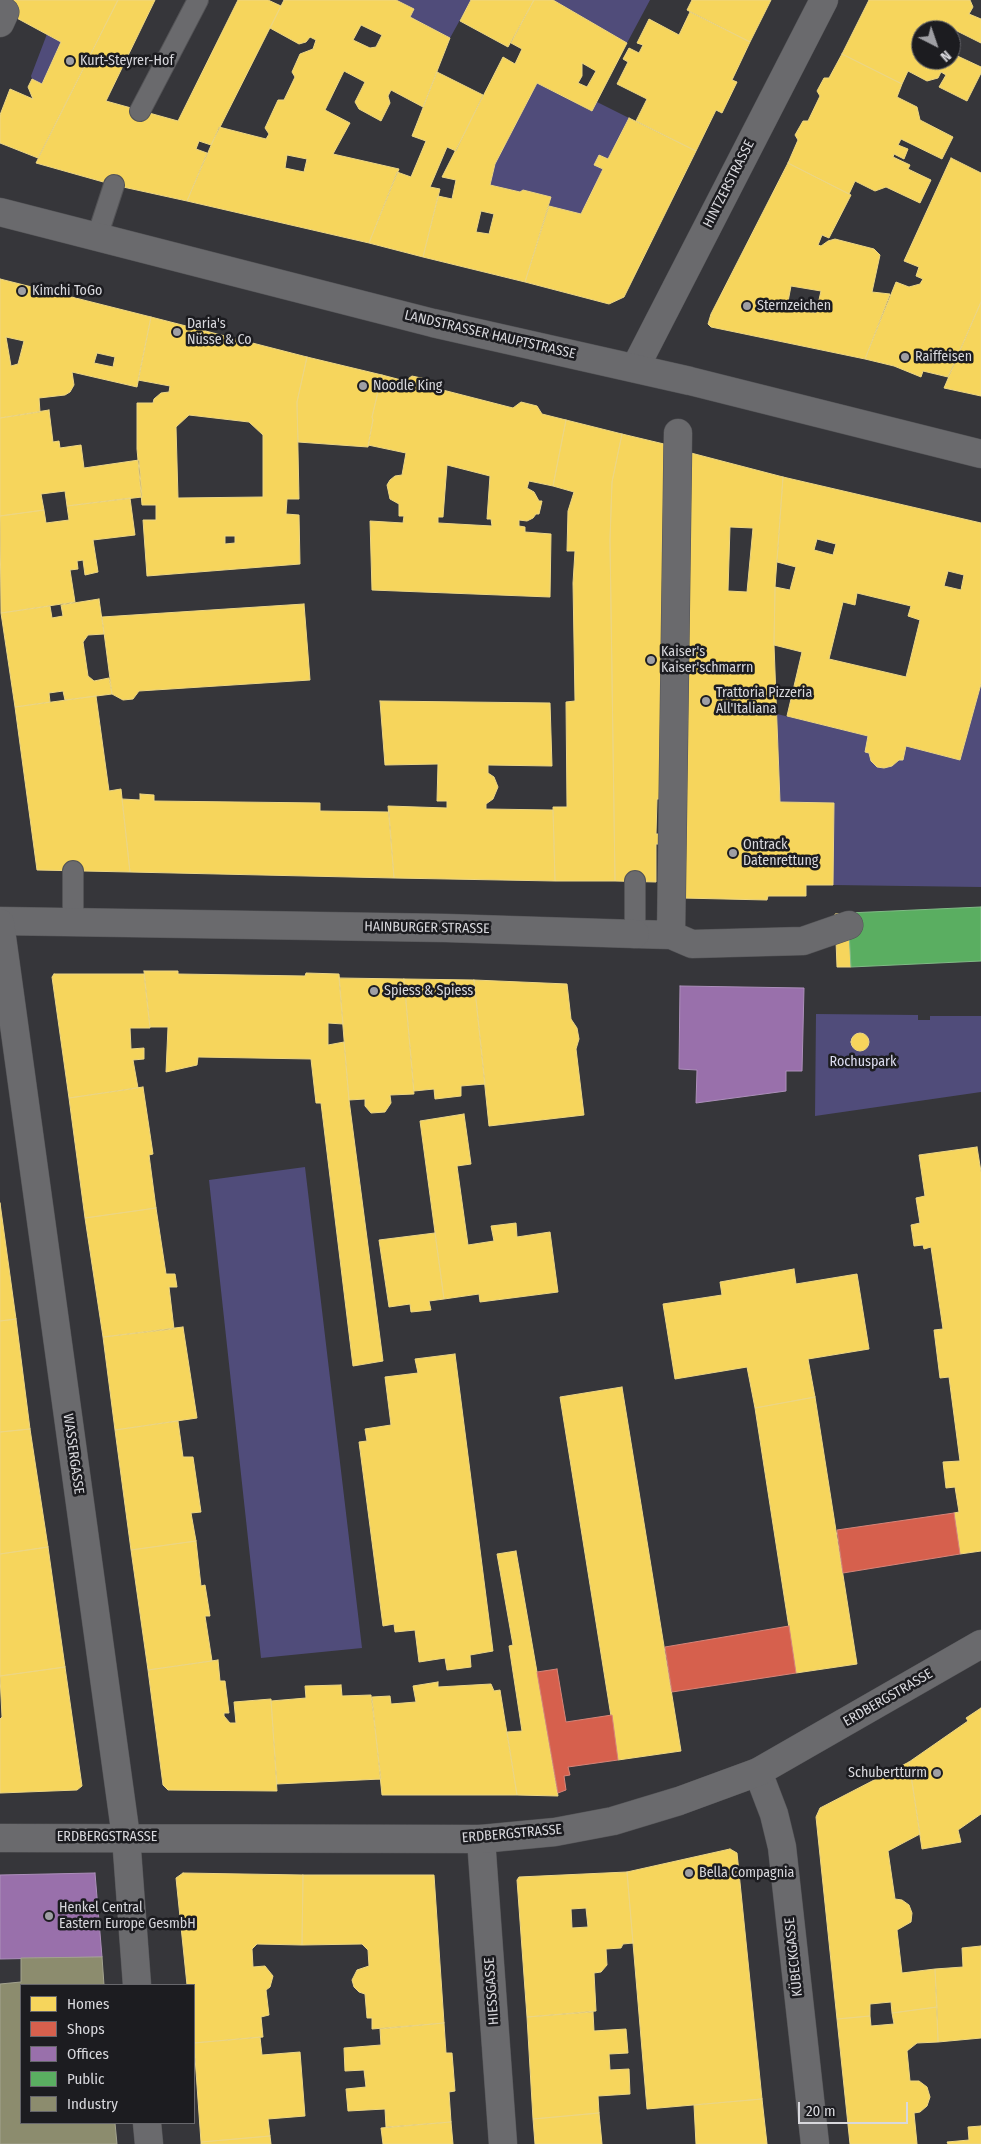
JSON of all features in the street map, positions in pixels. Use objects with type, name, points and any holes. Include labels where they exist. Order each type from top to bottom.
[{"type":"street","name":"HINTZERSTRASSE","points":[[635,368],[824,0]]},
{"type":"street","name":"LANDSTRASSER HAUPTSTRASSE","points":[[0,212],[433,323],[635,368],[981,454]]},
{"type":"street","points":[[671,934],[678,433]]},
{"type":"street","name":"HAINBURGER STRASSE","points":[[0,922],[436,928],[671,934],[692,944],[803,941],[849,925]]},
{"type":"street","name":"WASSERGASSE","points":[[0,922],[126,1837],[137,1984]]},
{"type":"street","name":"ERDBERGSTRASSE","points":[[0,1838],[481,1839],[555,1832],[613,1821],[679,1801],[758,1772],[981,1644]]},
{"type":"street","name":"KÜBECKGASSE","points":[[758,1772],[774,1814],[782,1847],[815,2144]]},
{"type":"street","name":"HIESSGASSE","points":[[481,1839],[503,2144]]},
{"type":"street","points":[[147,2124],[149,2144]]},
{"type":"lane","points":[[140,111],[198,0]]},
{"type":"lane","points":[[97,237],[114,185]]},
{"type":"lane","points":[[73,871],[73,922]]},
{"type":"lane","points":[[635,881],[635,934]]},
{"type":"green space","points":[[396,0],[471,0],[450,38],[410,17],[414,9]]},
{"type":"green space","points":[[553,0],[650,0],[627,43]]},
{"type":"green space","points":[[47,34],[61,42],[42,84],[32,79],[31,76]]},
{"type":"green space","points":[[537,83],[591,111],[597,102],[629,118],[608,159],[599,155],[594,165],[603,169],[581,214],[549,206],[551,197],[490,185],[495,164]]},
{"type":"green space","points":[[981,684],[981,887],[833,885],[834,803],[780,802],[777,714],[868,736],[869,753],[877,767],[892,766],[899,760],[903,760],[906,746],[960,760]]},
{"type":"green space","name":"Rochuspark","points":[[816,1014],[918,1015],[918,1020],[930,1020],[930,1016],[981,1016],[981,1092],[815,1116]]},
{"type":"green space","points":[[305,1167],[362,1648],[261,1658],[209,1180]]},
{"type":"building: Homes","name":"Kurt-Steyrer-Hof","points":[[0,0],[118,0],[38,158],[0,143],[0,115],[10,89],[33,99],[28,87],[32,79],[42,84],[61,42],[0,9]]},
{"type":"building: Homes","points":[[118,0],[155,0],[106,101],[178,121],[238,0],[268,0],[281,6],[211,145],[199,141],[196,149],[207,153],[187,201],[114,185],[36,163]]},
{"type":"building: Homes","points":[[284,0],[396,0],[414,9],[410,17],[450,38],[423,107],[391,90],[388,96],[390,103],[381,121],[359,109],[355,102],[365,82],[344,71],[325,110],[350,123],[333,154],[399,169],[369,243],[187,201],[219,127],[266,139],[269,134],[265,128],[278,100],[284,100],[295,77],[292,72],[300,54],[313,49],[316,40],[310,37],[306,42],[299,44],[270,28]],"holes":[[[361,25],[382,35],[376,47],[370,48],[353,40]],[[287,155],[307,159],[304,172],[285,168]]]},
{"type":"building: Homes","points":[[471,0],[534,0],[508,47],[460,21]]},
{"type":"building: Homes","points":[[534,0],[553,0],[627,43],[592,111],[537,83],[495,164],[490,185],[551,197],[525,282],[423,257],[438,196],[452,199],[456,180],[442,177],[503,57],[515,64],[522,49],[511,43]],"holes":[[[582,63],[596,71],[587,87],[578,83],[582,76]],[[481,211],[494,214],[489,234],[476,232]]]},
{"type":"building: Homes","points":[[692,0],[771,0],[750,42],[687,10]]},
{"type":"building: Homes","points":[[869,0],[970,0],[973,7],[969,14],[981,19],[981,43],[961,33],[961,20],[911,20],[911,70],[961,70],[961,58],[981,67],[981,73],[967,101],[939,87],[946,75],[941,72],[938,78],[927,81],[908,71],[902,84],[842,54]]},
{"type":"building: Homes","points":[[690,12],[750,42],[732,80],[737,82],[722,113],[716,110],[696,151],[636,121],[647,99],[617,84],[628,62],[623,59],[629,48],[639,53],[643,45],[637,43],[649,19],[679,35]]},
{"type":"building: Homes","points":[[842,54],[902,84],[897,97],[917,107],[920,120],[953,137],[942,159],[901,139],[898,145],[908,149],[904,159],[894,154],[893,157],[910,165],[908,169],[931,180],[920,203],[886,187],[875,191],[855,181],[849,194],[788,163],[798,140],[795,135],[803,121],[808,121],[820,96],[817,91],[824,78],[829,78]]},
{"type":"building: Homes","points":[[437,72],[483,95],[456,151],[447,147],[430,187],[440,189],[423,257],[369,243],[397,172],[411,177],[426,141],[412,136]]},
{"type":"building: Homes","points":[[629,118],[696,151],[624,297],[609,304],[525,282],[549,206],[581,214],[603,169],[594,165],[599,155],[608,159]]},
{"type":"building: Homes","points":[[951,158],[981,173],[981,302],[948,377],[923,371],[921,377],[894,366],[865,359],[896,282],[909,287],[920,284],[923,279],[916,276],[919,267],[904,261]]},
{"type":"building: Homes","points":[[788,163],[851,195],[829,238],[822,235],[818,245],[821,246],[835,239],[874,249],[880,255],[872,292],[890,294],[865,359],[711,327],[708,324],[711,314]],"holes":[[[791,286],[821,291],[816,313],[787,307]]]},
{"type":"building: Homes","points":[[0,279],[151,317],[137,387],[72,372],[74,385],[70,392],[65,395],[39,398],[40,412],[0,418]],"holes":[[[6,337],[24,341],[18,364],[11,366]],[[97,353],[115,357],[113,367],[94,363]]]},
{"type":"building: Homes","points":[[981,302],[981,396],[944,388]]},
{"type":"building: Homes","points":[[151,317],[307,357],[297,402],[299,499],[287,499],[286,514],[299,515],[300,564],[147,576],[143,520],[156,520],[156,505],[142,505],[137,449],[137,403],[153,403],[154,399],[161,393],[169,392],[170,386],[138,380]],"holes":[[[189,415],[249,422],[263,435],[263,497],[178,498],[176,427]],[[225,536],[235,536],[235,543],[225,544]]]},
{"type":"building: Homes","points":[[307,357],[382,375],[372,417],[368,447],[298,442],[297,402]]},
{"type":"building: Homes","points":[[382,375],[405,381],[412,376],[430,380],[435,388],[513,408],[521,402],[537,406],[542,414],[566,420],[553,486],[529,481],[527,488],[534,492],[539,501],[542,501],[539,514],[536,514],[527,521],[519,520],[519,526],[525,527],[525,532],[551,534],[550,597],[372,590],[370,521],[403,523],[404,516],[399,516],[399,504],[390,499],[387,485],[395,476],[402,475],[406,453],[368,445],[372,417]],"holes":[[[447,465],[490,476],[487,519],[491,519],[492,526],[438,523],[438,517],[443,517]]]},
{"type":"building: Homes","points":[[49,410],[53,442],[59,441],[60,448],[81,445],[84,468],[139,460],[142,497],[67,506],[65,491],[41,494],[44,510],[0,516],[0,418]]},
{"type":"building: Homes","points":[[566,420],[622,434],[612,482],[610,540],[615,881],[555,881],[553,807],[567,807],[566,702],[575,701],[573,583],[575,551],[567,551],[568,511],[574,492],[553,486]]},
{"type":"building: Homes","points":[[622,434],[664,444],[663,513],[691,512],[690,529],[663,528],[662,552],[678,553],[672,799],[657,799],[656,834],[683,834],[683,845],[656,844],[656,882],[615,881],[610,540],[612,482]]},
{"type":"building: Homes","points":[[691,453],[783,477],[775,587],[774,645],[780,802],[834,803],[833,885],[806,885],[806,896],[768,896],[767,900],[682,898]],"holes":[[[730,527],[753,528],[747,592],[728,591]]]},
{"type":"building: Homes","points":[[783,477],[981,523],[981,684],[960,760],[906,746],[903,760],[899,760],[892,766],[877,767],[871,761],[869,753],[865,752],[868,736],[787,716],[802,652],[774,645],[775,587],[790,590],[796,567],[777,562]],"holes":[[[817,539],[836,544],[833,555],[814,550]],[[948,571],[964,575],[961,590],[944,586]],[[857,593],[911,606],[908,616],[920,620],[906,677],[829,659],[843,602],[855,605]]]},
{"type":"building: Homes","points":[[130,498],[135,535],[93,540],[98,572],[85,575],[83,560],[77,561],[78,569],[70,570],[75,602],[1,613],[0,516],[44,510],[46,523],[69,520],[67,506]]},
{"type":"building: Homes","points":[[99,599],[104,634],[88,635],[83,642],[88,676],[94,681],[109,678],[112,694],[65,700],[63,691],[49,693],[50,702],[15,707],[1,613],[50,606],[52,618],[63,616],[61,605]]},
{"type":"building: Homes","points":[[304,604],[310,680],[139,691],[133,699],[123,700],[112,694],[102,617]]},
{"type":"building: Homes","points":[[96,696],[109,791],[121,789],[130,872],[37,870],[15,707]]},
{"type":"building: Homes","points":[[380,701],[550,703],[552,766],[488,765],[488,773],[494,777],[498,787],[493,799],[486,804],[486,809],[553,810],[555,881],[394,878],[388,806],[447,808],[447,801],[437,801],[438,764],[385,765]]},
{"type":"building: Homes","points":[[140,794],[154,795],[154,801],[320,803],[320,811],[389,812],[394,878],[130,872],[122,799],[140,800]]},
{"type":"building: Homes","points":[[848,913],[851,967],[837,967],[835,914]]},
{"type":"building: Homes","points":[[144,971],[178,971],[178,974],[305,976],[306,973],[339,974],[343,1024],[328,1023],[328,1045],[344,1042],[349,1100],[383,1361],[353,1366],[321,1103],[316,1103],[311,1059],[198,1057],[197,1065],[166,1072],[168,1027],[150,1027]]},
{"type":"building: Homes","points":[[54,974],[144,974],[150,1028],[130,1028],[131,1049],[144,1048],[144,1059],[133,1060],[138,1088],[69,1098],[52,977]]},
{"type":"building: Homes","points":[[339,978],[404,979],[414,1094],[390,1095],[391,1103],[385,1112],[371,1113],[365,1106],[365,1099],[349,1100]]},
{"type":"building: Homes","points":[[404,979],[474,980],[485,1084],[461,1086],[461,1096],[435,1099],[434,1089],[414,1091]]},
{"type":"building: Homes","points":[[474,980],[567,984],[571,1019],[577,1028],[579,1039],[576,1049],[584,1115],[489,1126]]},
{"type":"building: Homes","points":[[856,1033],[864,1033],[869,1038],[867,1049],[856,1051],[851,1046],[851,1038]]},
{"type":"building: Homes","points":[[143,1087],[153,1154],[149,1155],[156,1208],[85,1218],[69,1098]]},
{"type":"building: Homes","points":[[464,1114],[471,1164],[457,1166],[468,1245],[494,1241],[491,1226],[516,1223],[517,1237],[550,1232],[558,1292],[480,1302],[479,1294],[444,1299],[420,1121]]},
{"type":"building: Homes","points":[[977,1147],[981,1172],[981,1551],[960,1554],[954,1513],[959,1512],[955,1487],[946,1488],[943,1462],[960,1461],[949,1377],[940,1378],[934,1330],[943,1329],[931,1247],[924,1249],[923,1245],[914,1246],[911,1225],[920,1223],[916,1198],[925,1196],[919,1155]]},
{"type":"building: Homes","points":[[0,1203],[16,1319],[0,1321]]},
{"type":"building: Homes","points":[[156,1208],[166,1274],[175,1274],[177,1287],[169,1287],[174,1329],[103,1337],[85,1218]]},
{"type":"building: Homes","points":[[435,1233],[444,1299],[429,1301],[431,1310],[411,1312],[410,1304],[389,1307],[379,1240]]},
{"type":"building: Homes","points":[[794,1269],[796,1284],[857,1274],[869,1349],[808,1359],[815,1397],[755,1408],[747,1367],[675,1379],[663,1304],[722,1295],[720,1282]]},
{"type":"building: Homes","points":[[16,1319],[30,1429],[0,1432],[0,1321]]},
{"type":"building: Homes","points":[[183,1327],[197,1418],[115,1430],[103,1337]]},
{"type":"building: Homes","points":[[455,1354],[493,1651],[470,1655],[471,1667],[447,1670],[445,1658],[419,1662],[415,1630],[395,1632],[394,1624],[383,1626],[359,1442],[367,1441],[365,1429],[391,1425],[385,1377],[418,1373],[415,1359]]},
{"type":"building: Homes","points":[[622,1387],[681,1751],[618,1760],[560,1397]]},
{"type":"building: Homes","points":[[815,1397],[857,1664],[796,1673],[755,1408]]},
{"type":"building: Homes","points":[[178,1421],[183,1457],[193,1457],[201,1512],[191,1513],[196,1541],[131,1550],[115,1430]]},
{"type":"building: Homes","points":[[30,1429],[48,1547],[0,1554],[0,1432]]},
{"type":"building: Homes","points":[[196,1541],[201,1586],[205,1585],[210,1616],[205,1616],[212,1661],[148,1670],[131,1550]]},
{"type":"building: Homes","points":[[48,1547],[65,1667],[0,1676],[0,1554]]},
{"type":"building: Homes","points":[[516,1551],[558,1796],[517,1795],[507,1732],[522,1731],[509,1646],[513,1645],[497,1554]]},
{"type":"building: Homes","points":[[218,1660],[220,1681],[225,1681],[229,1713],[224,1713],[224,1716],[230,1723],[236,1723],[234,1702],[271,1699],[277,1791],[168,1790],[163,1785],[148,1670]]},
{"type":"building: Homes","points":[[65,1667],[82,1786],[77,1790],[0,1793],[0,1719],[2,1717],[0,1676]]},
{"type":"building: Homes","points":[[438,1682],[438,1687],[491,1684],[494,1691],[500,1690],[517,1795],[382,1795],[372,1697],[390,1696],[391,1704],[416,1702],[413,1686]]},
{"type":"building: Homes","points":[[341,1685],[342,1696],[371,1695],[381,1779],[277,1784],[271,1701],[306,1698],[305,1686]]},
{"type":"building: Homes","points":[[981,1708],[981,1814],[958,1830],[961,1842],[922,1849],[909,1762],[968,1721],[966,1718]]},
{"type":"building: Homes","points":[[909,1762],[920,1834],[888,1851],[895,1899],[902,1900],[909,1905],[912,1913],[911,1922],[897,1930],[902,1973],[935,1969],[937,2007],[892,2013],[891,2002],[870,2004],[870,2016],[837,2019],[816,1817],[820,1808]]},
{"type":"building: Homes","points":[[730,1849],[737,1853],[762,2099],[647,2109],[627,1872]]},
{"type":"building: Homes","points":[[627,1872],[633,1943],[623,1944],[621,1948],[606,1949],[607,1965],[601,1972],[594,1973],[596,2011],[527,2017],[517,1880],[519,1877]],"holes":[[[586,1908],[588,1927],[572,1928],[571,1909]]]},
{"type":"building: Homes","points":[[183,1873],[303,1875],[302,1945],[257,1944],[252,1949],[253,1967],[265,1966],[273,1976],[270,1987],[266,1990],[269,2015],[261,2017],[263,2037],[195,2043],[195,1984],[187,1984],[176,1878]]},
{"type":"building: Homes","points":[[303,1875],[434,1875],[444,2023],[372,2029],[372,2018],[367,2018],[365,1994],[359,1992],[354,1987],[352,1980],[357,1970],[369,1966],[368,1950],[362,1944],[302,1945]]},
{"type":"building: Homes","points":[[981,1946],[981,2038],[938,2042],[935,1969],[963,1967],[962,1948]]},
{"type":"building: Homes","points":[[937,2007],[938,2042],[917,2043],[907,2051],[910,2081],[919,2081],[927,2087],[930,2097],[927,2106],[920,2112],[914,2113],[917,2144],[850,2144],[837,2019],[870,2016],[871,2026],[894,2024],[892,2013]]},
{"type":"building: Homes","points":[[593,2012],[594,2031],[626,2029],[628,2053],[609,2054],[610,2070],[629,2069],[630,2094],[598,2096],[599,2113],[533,2119],[527,2017]]},
{"type":"building: Homes","points":[[444,2023],[446,2053],[452,2053],[455,2091],[449,2092],[451,2122],[386,2127],[385,2109],[348,2111],[346,2089],[366,2087],[364,2070],[345,2071],[344,2048],[381,2045],[380,2029]]},
{"type":"building: Homes","points":[[260,2037],[262,2055],[300,2052],[305,2116],[268,2119],[270,2136],[201,2142],[195,2043]]},
{"type":"building: Homes","points":[[762,2099],[767,2144],[696,2144],[694,2105]]},
{"type":"building: Homes","points":[[599,2113],[602,2144],[535,2144],[533,2119]]},
{"type":"building: Homes","points":[[451,2122],[453,2144],[383,2144],[381,2128]]},
{"type":"building: Homes","points":[[981,2126],[981,2144],[948,2144],[947,2142],[969,2140],[968,2127]]},
{"type":"building: Homes","points":[[270,2136],[271,2144],[201,2144],[201,2142]]},
{"type":"building: Shops","points":[[954,1513],[960,1554],[843,1573],[837,1530]]},
{"type":"building: Shops","points":[[789,1626],[796,1673],[672,1692],[665,1647]]},
{"type":"building: Shops","points":[[557,1669],[566,1722],[612,1715],[618,1760],[568,1767],[570,1775],[564,1776],[566,1790],[558,1793],[537,1672]]},
{"type":"building: Offices","points":[[680,986],[804,988],[802,1071],[786,1071],[786,1091],[696,1103],[697,1070],[679,1069]]},
{"type":"building: Offices","name":"Henkel Central Eastern Europe GesmbH","points":[[95,1873],[102,1957],[0,1959],[0,1875]]},
{"type":"building: Public","points":[[981,907],[981,961],[851,967],[848,913]]},
{"type":"building: Industry","points":[[102,1957],[104,1984],[20,1984],[20,2124],[115,2124],[117,2144],[0,2144],[0,1984],[21,1982],[21,1958]]},
{"type":"place","name":"Kurt-Steyrer-Hof","points":[[70,61]]},
{"type":"place","name":"Kimchi ToGo","points":[[22,291]]},
{"type":"place","name":"Sternzeichen","points":[[747,306]]},
{"type":"place","name":"Daria's Nüsse & Co","points":[[177,332]]},
{"type":"place","name":"Raiffeisen","points":[[905,357]]},
{"type":"place","name":"Noodle King","points":[[363,386]]},
{"type":"place","name":"Kaiser's Kaiser'schmarrn","points":[[651,660]]},
{"type":"place","name":"Trattoria Pizzeria All'Italiana","points":[[706,701]]},
{"type":"place","name":"Ontrack Datenrettung","points":[[733,853]]},
{"type":"place","name":"Spiess & Spiess","points":[[374,991]]},
{"type":"place","name":"Schubertturm","points":[[937,1773]]},
{"type":"place","name":"Bella Compagnia","points":[[689,1873]]},
{"type":"place","name":"Henkel Central Eastern Europe GesmbH","points":[[49,1916]]}]
